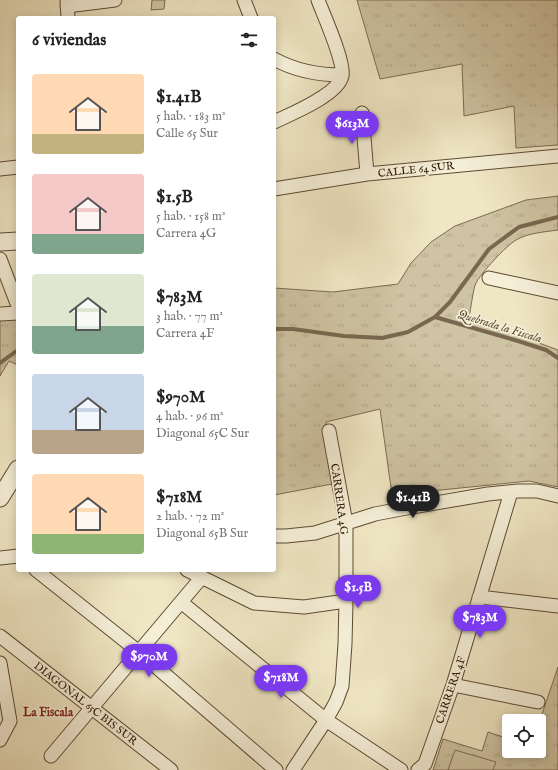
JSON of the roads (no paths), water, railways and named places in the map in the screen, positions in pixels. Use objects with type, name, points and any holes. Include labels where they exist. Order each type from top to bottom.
[{"type":"street","points":[[67,8],[114,0]]},
{"type":"street","points":[[244,0],[250,16]]},
{"type":"street","points":[[276,121],[317,101],[335,88],[342,75],[339,56],[318,0]]},
{"type":"street","points":[[276,61],[286,66],[307,72],[324,75],[342,75]]},
{"type":"street","points":[[362,113],[367,174]]},
{"type":"street","name":"CALLE 64 SUR","points":[[276,189],[367,174],[558,156]]},
{"type":"street","points":[[0,169],[16,167]]},
{"type":"street","points":[[0,242],[16,241]]},
{"type":"street","points":[[0,259],[16,301]]},
{"type":"street","points":[[490,278],[558,292]]},
{"type":"street","points":[[0,314],[16,313]]},
{"type":"street","name":"CARRERA 4G","points":[[293,770],[326,720],[336,702],[342,686],[345,644],[346,523],[329,431]]},
{"type":"street","points":[[0,498],[16,472]]},
{"type":"street","points":[[276,536],[315,533],[375,514],[481,496],[511,492],[537,491],[558,496]]},
{"type":"street","name":"CARRERA 4F","points":[[418,770],[424,764],[453,685],[511,492]]},
{"type":"street","points":[[0,558],[16,556]]},
{"type":"street","points":[[39,572],[139,652],[276,770]]},
{"type":"street","points":[[191,572],[254,603],[304,607],[346,601]]},
{"type":"street","points":[[51,756],[202,577]]},
{"type":"street","points":[[480,597],[558,606]]},
{"type":"street","points":[[181,602],[326,720],[401,770]]},
{"type":"street","name":"DIAGONAL 65C BIS SUR","points":[[0,636],[171,770]]},
{"type":"street","points":[[0,663],[10,722],[0,740]]},
{"type":"street","points":[[453,685],[538,702]]},
{"type":"waterway","name":"Quebrada la Fiscala","points":[[276,329],[293,329],[344,336],[382,338],[408,332],[435,317],[450,302],[489,249],[519,227],[558,217]]},
{"type":"waterway","name":"Quebrada la Fiscala","points":[[435,317],[546,350],[558,358]]},
{"type":"waterway","points":[[0,363],[16,351]]},
{"type":"district","name":"La Fiscala","points":[[48,712]]}]
